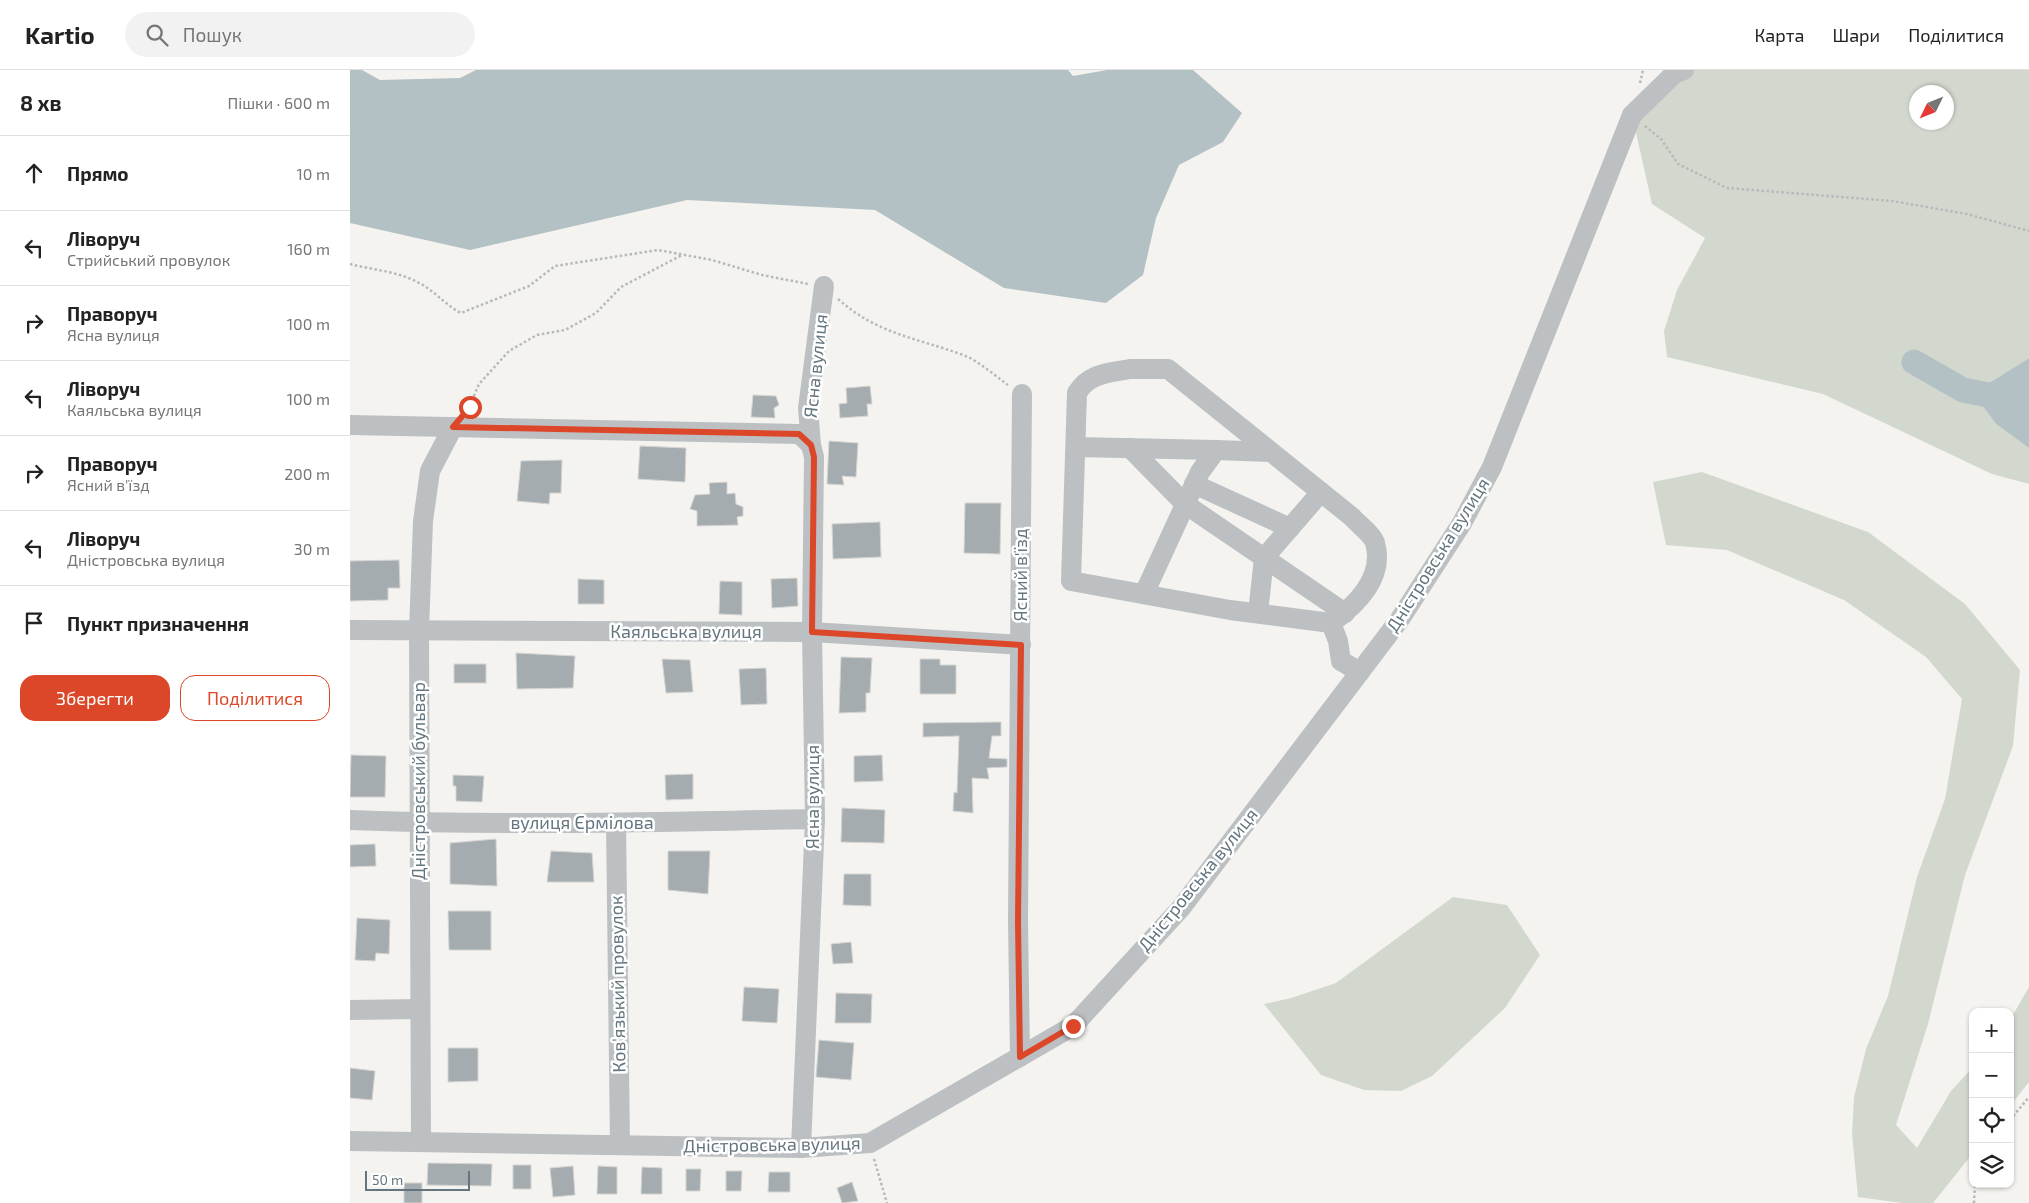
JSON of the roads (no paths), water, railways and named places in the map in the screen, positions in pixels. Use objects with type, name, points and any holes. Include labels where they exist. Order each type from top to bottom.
[{"type":"street","name":"Дністровська вулиця","points":[[350,1141],[800,1148],[870,1143],[1073,1026],[1181,908],[1400,619],[1462,523],[1492,468],[1632,115],[1674,74],[1684,70]]},
{"type":"street","name":"Ясна вулиця","points":[[800,1148],[815,819],[812,632],[814,457],[805,440],[824,286]]},
{"type":"street","points":[[1338,618],[1258,613],[1071,581],[1077,394],[1082,384],[1095,375],[1122,370],[1168,369],[1352,517],[1375,542],[1376,566],[1366,591],[1338,618],[1338,642],[1341,661],[1360,672]]},
{"type":"street","name":"Ясний в'їзд","points":[[1020,1057],[1018,921],[1022,394]]},
{"type":"street","points":[[350,425],[805,440]]},
{"type":"street","name":"Дністровський бульвар","points":[[421,1142],[419,631],[423,521],[430,471],[453,427]]},
{"type":"street","points":[[1076,447],[1270,452]]},
{"type":"street","points":[[1130,448],[1185,504],[1264,558],[1338,618]]},
{"type":"street","points":[[1144,594],[1194,484],[1216,450]]},
{"type":"street","points":[[1194,484],[1290,528]]},
{"type":"street","points":[[1258,613],[1264,558],[1321,492]]},
{"type":"street","name":"Каяльська вулиця","points":[[350,630],[812,632],[1021,645]]},
{"type":"street","name":"вулиця Єрмілова","points":[[350,820],[419,823],[616,823],[815,819]]},
{"type":"street","name":"Ков'язький провулок","points":[[616,823],[620,1145]]},
{"type":"street","points":[[350,1010],[420,1009]]},
{"type":"waterway","points":[[1914,362],[1963,390],[2029,403]]}]
